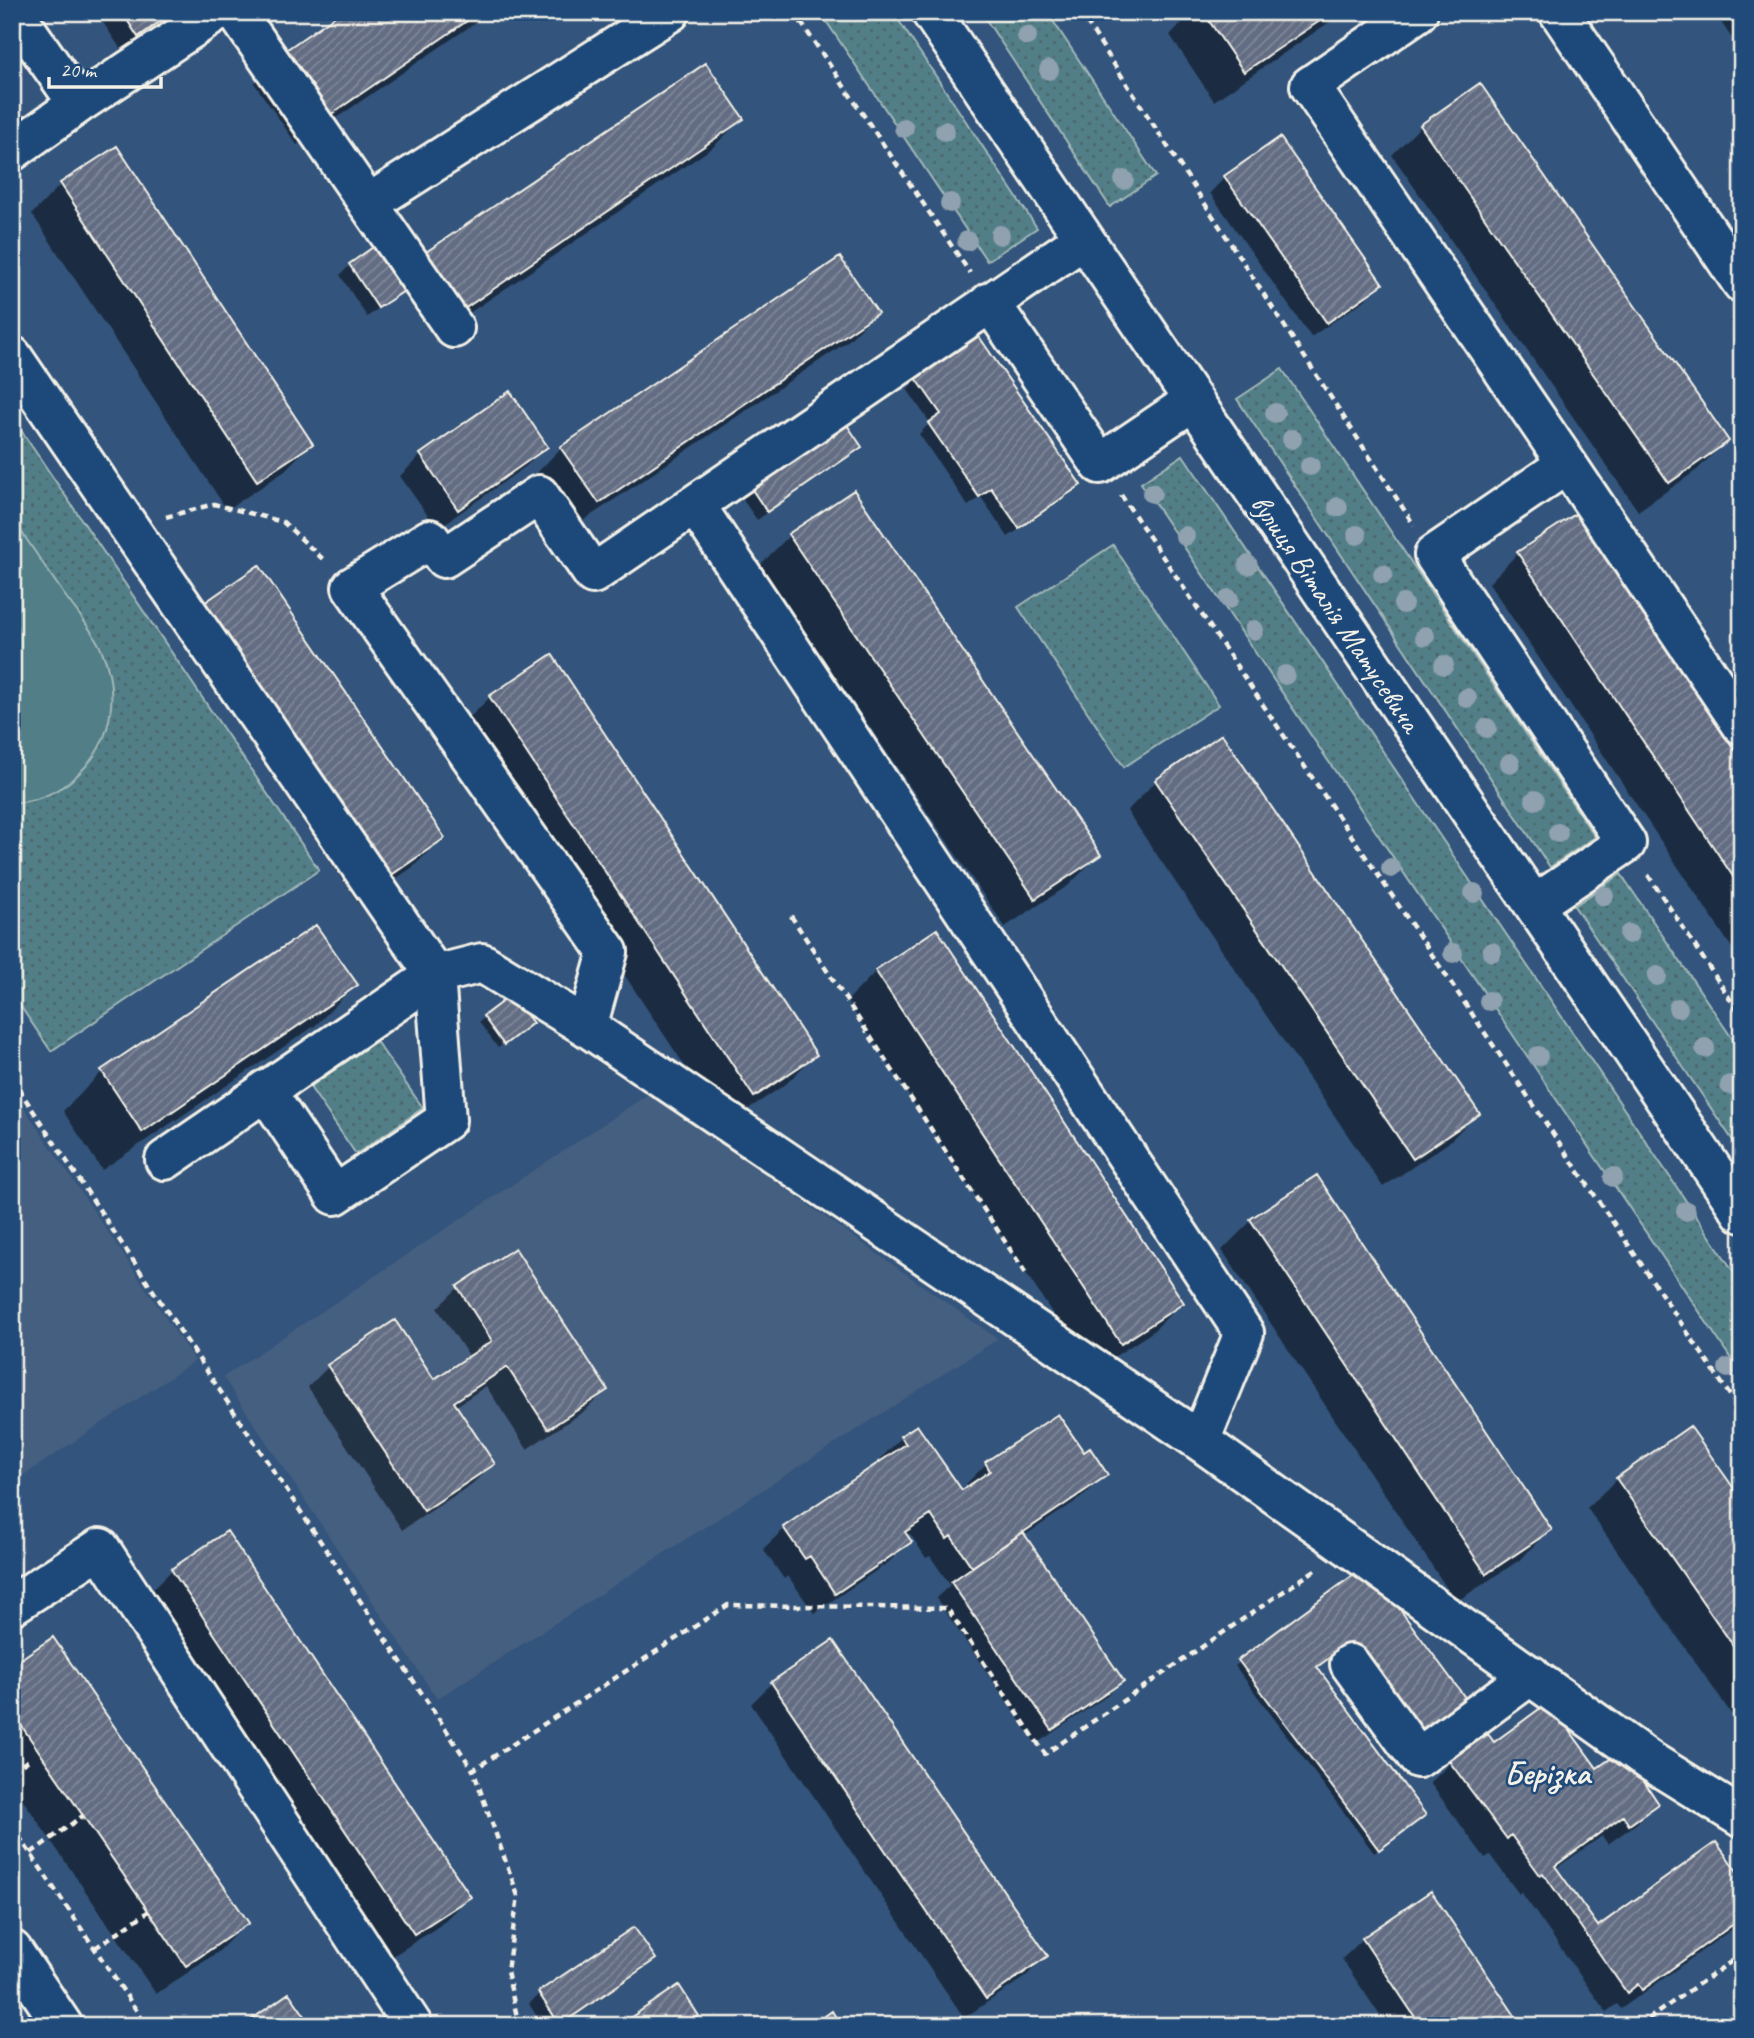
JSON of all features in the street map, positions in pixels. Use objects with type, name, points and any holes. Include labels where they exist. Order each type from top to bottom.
[{"type":"street","points":[[14,12],[78,104]]},
{"type":"street","points":[[12,151],[217,12]]},
{"type":"street","points":[[236,12],[454,328]]},
{"type":"street","points":[[368,204],[670,12]]},
{"type":"street","name":"вулиця Віталія Матусевича","points":[[931,12],[1742,1213]]},
{"type":"street","points":[[1418,12],[1310,86],[1742,725]]},
{"type":"street","points":[[1576,21],[1742,283]]},
{"type":"street","points":[[587,1027],[608,952],[352,587],[429,539],[444,558],[539,495],[593,574],[1084,239]]},
{"type":"street","points":[[990,302],[1100,464],[1193,401]]},
{"type":"street","points":[[12,356],[435,975],[446,1119],[335,1195],[265,1090]]},
{"type":"street","points":[[1534,905],[1626,843],[1434,555],[1567,464]]},
{"type":"street","points":[[696,506],[1244,1333],[1200,1441]]},
{"type":"street","points":[[165,1160],[435,975],[482,962],[587,1027],[1200,1441],[1650,1761],[1742,1818]]},
{"type":"street","points":[[12,1605],[100,1548],[413,2026]]},
{"type":"street","points":[[1350,1664],[1418,1758],[1531,1675]]},
{"type":"street","points":[[12,1950],[63,2026]]},
{"type":"path","points":[[794,12],[990,302]]},
{"type":"path","points":[[1080,12],[1434,555]]},
{"type":"path","points":[[1100,464],[1742,1413]]},
{"type":"path","points":[[136,538],[170,515],[214,504],[283,522],[352,587]]},
{"type":"path","points":[[1626,843],[1742,1017]]},
{"type":"path","points":[[791,916],[1031,1282]]},
{"type":"path","points":[[12,1079],[473,1770],[518,1896],[507,1971],[519,2026]]},
{"type":"path","points":[[473,1770],[728,1605],[947,1608],[1045,1754],[1349,1546]]},
{"type":"path","points":[[12,1728],[20,1723]]},
{"type":"path","points":[[12,1771],[32,1758]]},
{"type":"path","points":[[31,1853],[84,1815]]},
{"type":"path","points":[[12,1826],[147,2026]]},
{"type":"path","points":[[95,1948],[149,1912]]},
{"type":"path","points":[[1638,2026],[1742,1954]]},
{"type":"shaded area","points":[[12,1090],[195,1361],[12,1483]]},
{"type":"shaded area","points":[[650,1093],[998,1339],[437,1699],[223,1377]]},
{"type":"green space","points":[[820,12],[893,12],[1037,228],[987,261]]},
{"type":"green space","points":[[981,12],[1047,12],[1156,176],[1110,207]]},
{"type":"green space","points":[[1282,369],[1595,837],[1550,867],[1237,399]]},
{"type":"green space","points":[[12,417],[319,870],[51,1051],[12,994]]},
{"type":"green space","points":[[1183,455],[1742,1284],[1742,1375],[1141,483]]},
{"type":"green space","points":[[12,518],[98,643],[107,666],[111,696],[108,726],[103,740],[86,766],[62,787],[43,797],[12,803]]},
{"type":"green space","points":[[1113,545],[1219,705],[1124,767],[1018,607]]},
{"type":"green space","points":[[1621,874],[1742,1053],[1742,1154],[1574,906]]},
{"type":"green space","points":[[376,1041],[423,1108],[356,1154],[310,1087]]},
{"type":"building","points":[[122,12],[174,12],[138,37]]},
{"type":"building","points":[[341,12],[480,12],[327,117],[283,52]]},
{"type":"building","points":[[1203,12],[1333,12],[1244,72]]},
{"type":"building","points":[[706,63],[744,119],[464,309],[426,252]]},
{"type":"building","points":[[1480,83],[1729,441],[1669,483],[1420,125]]},
{"type":"building","points":[[1280,137],[1383,284],[1327,323],[1224,176]]},
{"type":"building","points":[[117,146],[313,444],[257,481],[60,183]]},
{"type":"building","points":[[379,243],[409,288],[378,308],[349,264]]},
{"type":"building","points":[[840,257],[878,313],[599,503],[560,447]]},
{"type":"building","points":[[978,335],[1081,485],[1019,528],[991,488],[979,497],[928,423],[941,414],[916,378]]},
{"type":"building","points":[[510,391],[548,447],[458,510],[420,454]]},
{"type":"building","points":[[841,416],[862,447],[767,512],[747,482]]},
{"type":"building","points":[[854,490],[1101,855],[1035,899],[788,534]]},
{"type":"building","points":[[1577,513],[1742,761],[1742,890],[1517,552]]},
{"type":"building","points":[[259,565],[445,838],[390,876],[204,603]]},
{"type":"building","points":[[552,654],[817,1055],[754,1097],[489,696]]},
{"type":"building","points":[[1222,734],[1480,1114],[1413,1159],[1155,780]]},
{"type":"building","points":[[316,925],[358,985],[142,1132],[101,1070]]},
{"type":"building","points":[[937,929],[1184,1303],[1121,1344],[875,970]]},
{"type":"building","points":[[511,995],[533,1023],[504,1045],[483,1016]]},
{"type":"building","points":[[1317,1175],[1552,1530],[1486,1574],[1250,1219]]},
{"type":"building","points":[[515,1248],[608,1390],[548,1429],[507,1367],[454,1402],[495,1464],[424,1511],[327,1365],[395,1320],[434,1379],[492,1341],[457,1286]]},
{"type":"building","points":[[1058,1414],[1084,1452],[1090,1448],[1108,1475],[972,1567],[951,1536],[947,1539],[931,1515],[905,1532],[912,1542],[835,1594],[810,1556],[805,1559],[783,1527],[906,1444],[900,1436],[917,1425],[962,1490],[990,1471],[985,1462]]},
{"type":"building","points":[[1690,1426],[1742,1500],[1742,1658],[1616,1478]]},
{"type":"building","points":[[227,1531],[471,1897],[414,1934],[171,1569]]},
{"type":"building","points":[[1023,1532],[1124,1681],[1052,1730],[951,1582]]},
{"type":"building","points":[[1367,1565],[1469,1703],[1420,1740],[1348,1644],[1317,1667],[1426,1815],[1379,1850],[1238,1660]]},
{"type":"building","points":[[53,1637],[249,1923],[186,1966],[12,1712],[12,1665]]},
{"type":"building","points":[[833,1640],[1048,1956],[986,1999],[771,1682]]},
{"type":"building","points":[[1549,1702],[1597,1768],[1623,1750],[1659,1804],[1629,1825],[1623,1816],[1555,1866],[1598,1926],[1716,1842],[1739,1874],[1742,1872],[1742,1918],[1642,1990],[1638,1984],[1627,1993],[1543,1873],[1540,1875],[1511,1835],[1507,1839],[1449,1761],[1488,1734],[1494,1742]]},
{"type":"building","points":[[1431,1891],[1522,2026],[1421,2026],[1362,1938]]},
{"type":"building","points":[[634,1927],[656,1959],[560,2025],[538,1992]]},
{"type":"building","points":[[679,1985],[699,2016],[684,2026],[618,2026]]},
{"type":"building","points":[[289,1993],[312,2026],[242,2026]]},
{"type":"building","points":[[832,2011],[841,2026],[811,2026]]},
{"type":"district","name":"Берізка","points":[[1547,1773]]}]
